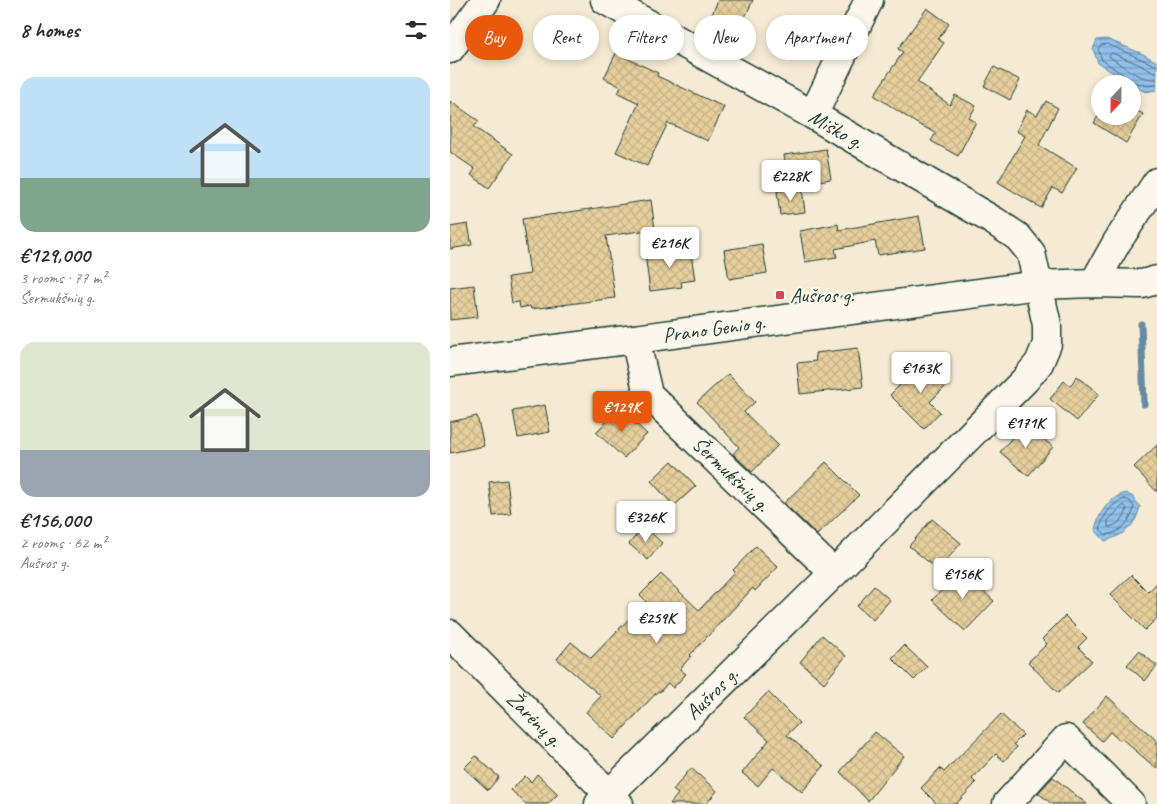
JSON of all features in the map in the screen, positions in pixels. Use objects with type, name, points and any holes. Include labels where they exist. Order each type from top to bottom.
[{"type":"street","points":[[450,49],[486,0]]},
{"type":"street","name":"Miško g.","points":[[605,0],[813,116],[994,221],[1018,237],[1031,253],[1038,285]]},
{"type":"street","points":[[813,116],[869,0]]},
{"type":"street","points":[[1094,283],[1117,242],[1157,182]]},
{"type":"street","name":"Prano Genio g.","points":[[450,362],[1038,285],[1094,283],[1152,288]]},
{"type":"street","name":"Aušros g.","points":[[609,801],[1026,380],[1039,363],[1047,344],[1047,326],[1038,285]]},
{"type":"street","name":"Šermukšnių g.","points":[[635,339],[648,394],[834,573]]},
{"type":"street","name":"Žarėnų g.","points":[[450,634],[609,801]]},
{"type":"street","points":[[1007,804],[1066,739],[1131,804]]},
{"type":"water","points":[[1107,39],[1157,62],[1156,90],[1146,92],[1141,90],[1141,75],[1116,75],[1098,63],[1093,49],[1097,40]]},
{"type":"water","points":[[1126,493],[1133,497],[1140,507],[1138,514],[1128,529],[1118,536],[1105,541],[1095,530],[1099,518],[1105,507],[1114,498]]},
{"type":"building","points":[[718,0],[753,0],[746,15],[712,15]]},
{"type":"building","points":[[927,8],[949,24],[938,39],[944,43],[917,82],[950,105],[955,95],[976,106],[969,118],[976,122],[958,156],[931,141],[936,133],[916,123],[874,95],[903,52],[898,49]]},
{"type":"building","points":[[613,60],[631,60],[658,73],[657,76],[724,107],[708,141],[668,123],[647,166],[616,152],[639,103],[618,93],[621,87],[604,78]]},
{"type":"building","points":[[994,67],[1020,80],[1010,100],[984,86]]},
{"type":"building","points":[[450,101],[479,121],[474,127],[513,154],[489,188],[471,175],[475,169],[450,152]]},
{"type":"building","points":[[1046,101],[1058,108],[1039,145],[1077,168],[1062,193],[1053,188],[1041,208],[998,182],[1025,136],[1016,131],[1027,110],[1037,115]]},
{"type":"building","points":[[1097,125],[1137,125],[1126,143]]},
{"type":"building","points":[[826,149],[831,179],[789,186],[784,155]]},
{"type":"building","points":[[802,188],[805,212],[780,215],[777,191]]},
{"type":"building","points":[[651,200],[655,229],[606,236],[615,298],[531,309],[530,306],[520,308],[519,302],[512,303],[508,277],[530,274],[522,219]]},
{"type":"building","points":[[919,216],[925,248],[878,255],[875,241],[835,249],[837,257],[805,262],[800,231],[838,224],[839,230]]},
{"type":"building","points":[[468,224],[472,245],[450,249],[450,227]]},
{"type":"building","points":[[762,244],[767,273],[729,279],[724,250]]},
{"type":"building","points":[[690,247],[695,280],[681,282],[682,287],[650,291],[645,254]]},
{"type":"building","points":[[474,285],[478,317],[450,320],[450,288]]},
{"type":"building","points":[[858,348],[863,387],[800,394],[797,363],[816,361],[815,353]]},
{"type":"building","points":[[925,360],[949,383],[930,402],[940,412],[924,429],[890,395]]},
{"type":"building","points":[[728,374],[755,402],[744,412],[778,445],[752,472],[733,454],[739,447],[697,402]]},
{"type":"building","points":[[1077,376],[1099,394],[1077,421],[1050,399],[1064,381],[1070,386]]},
{"type":"building","points":[[545,405],[550,432],[518,438],[513,411]]},
{"type":"building","points":[[620,408],[647,434],[624,458],[596,432]]},
{"type":"building","points":[[477,416],[484,446],[450,453],[450,422]]},
{"type":"building","points":[[1024,423],[1053,447],[1028,476],[1000,452]]},
{"type":"building","points":[[1157,445],[1157,492],[1134,467]]},
{"type":"building","points":[[672,461],[696,486],[674,506],[651,481]]},
{"type":"building","points":[[826,462],[859,495],[817,535],[784,503]]},
{"type":"building","points":[[507,480],[511,514],[493,516],[489,482]]},
{"type":"building","points":[[932,519],[961,543],[938,570],[909,546]]},
{"type":"building","points":[[644,526],[662,543],[648,560],[629,544]]},
{"type":"building","points":[[756,546],[778,567],[755,591],[753,588],[690,655],[680,669],[686,674],[673,688],[668,683],[660,692],[658,691],[614,739],[586,712],[601,696],[557,659],[571,642],[591,658],[646,601],[640,595],[661,574],[699,610],[735,572],[733,570]]},
{"type":"building","points":[[961,570],[994,601],[965,631],[932,600]]},
{"type":"building","points":[[1131,575],[1148,592],[1157,583],[1157,618],[1145,630],[1110,595]]},
{"type":"building","points":[[874,586],[890,600],[873,620],[857,606]]},
{"type":"building","points":[[1065,616],[1087,638],[1078,647],[1092,661],[1058,693],[1028,662],[1047,644],[1042,639]]},
{"type":"building","points":[[822,635],[846,656],[824,683],[800,662]]},
{"type":"building","points":[[904,645],[927,667],[914,680],[892,658]]},
{"type":"building","points":[[1139,651],[1157,666],[1145,681],[1127,665]]},
{"type":"building","points":[[768,692],[799,723],[787,735],[824,766],[802,792],[773,768],[758,786],[742,773],[769,740],[744,717]]},
{"type":"building","points":[[1107,696],[1157,741],[1157,769],[1122,739],[1120,741],[1110,732],[1102,741],[1083,724]]},
{"type":"building","points":[[1001,714],[1023,735],[1014,744],[1017,747],[1004,761],[996,754],[972,779],[976,783],[956,804],[937,804],[921,788],[940,768],[944,772]]},
{"type":"building","points":[[875,732],[904,756],[868,801],[840,772]]},
{"type":"building","points":[[476,756],[499,777],[488,790],[464,768]]},
{"type":"building","points":[[691,768],[717,791],[706,804],[670,804],[678,794],[673,790]]},
{"type":"building","points":[[537,774],[558,794],[548,804],[526,804],[511,790],[525,776],[531,782]]},
{"type":"building","points":[[1053,777],[1087,804],[1052,804],[1038,793]]},
{"type":"waterway","points":[[1141,324],[1144,404]]},
{"type":"place","name":"Aušros g.","points":[[780,295]]}]
